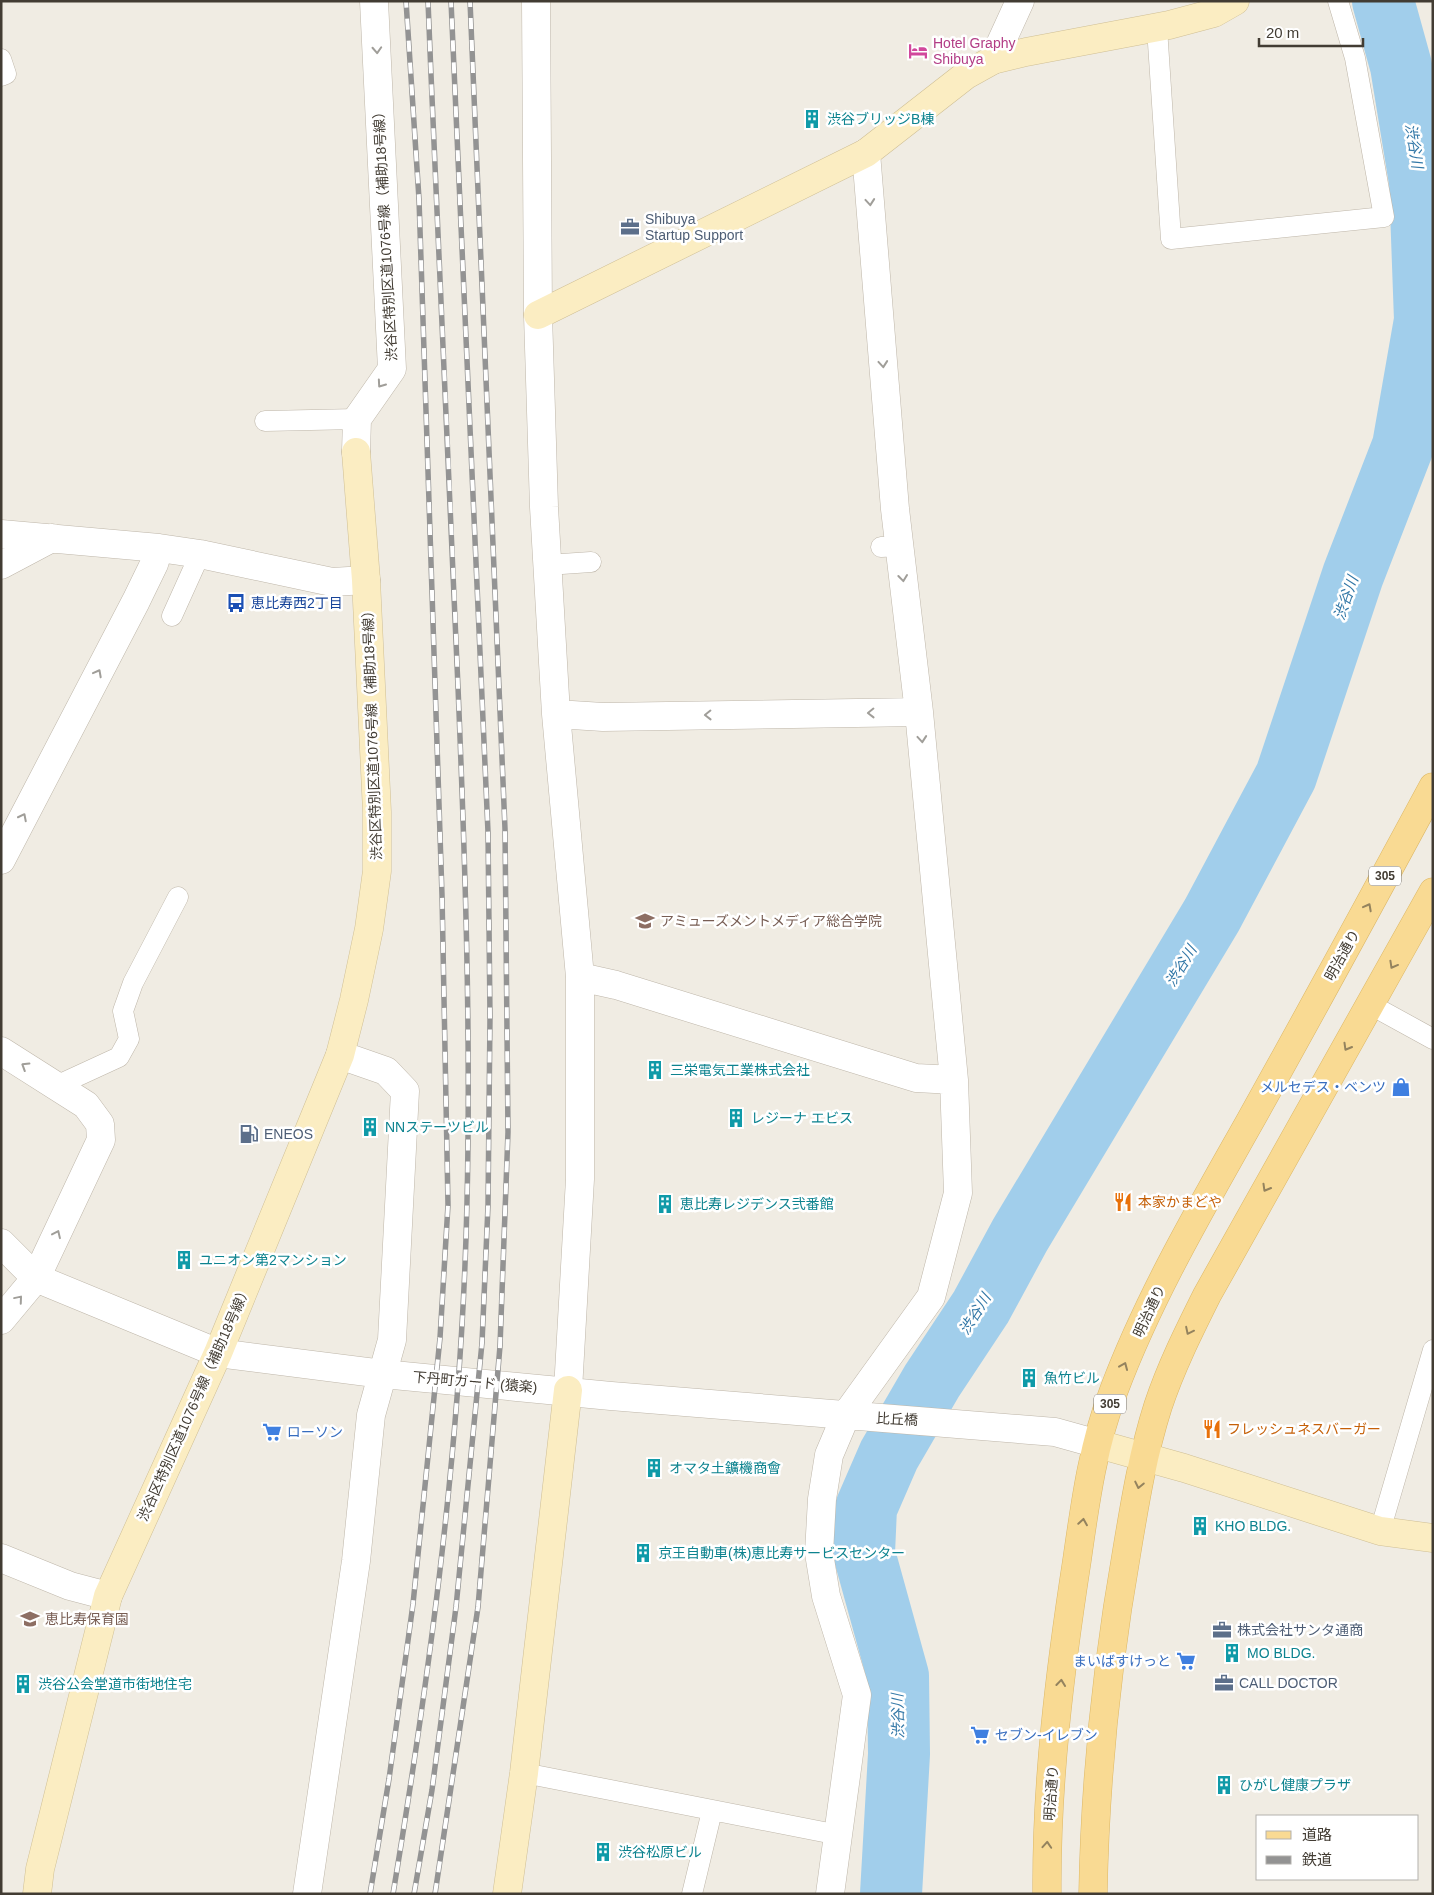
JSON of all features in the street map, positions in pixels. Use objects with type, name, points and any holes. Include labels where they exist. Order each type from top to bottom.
[{"type":"main road","name":"明治通り","points":[[1047,1894],[1046,1853],[1069,1610],[1086,1499],[1098,1444],[1113,1392],[1169,1268],[1337,966],[1433,787]]},
{"type":"main road","points":[[1093,1894],[1102,1733],[1115,1617],[1145,1458],[1158,1406],[1180,1350],[1207,1295],[1433,892]]},
{"type":"street","name":"渋谷区特別区道1076号線（補助18号線）","points":[[37,1894],[40,1869],[108,1596],[218,1353],[340,1055],[369,929],[377,871],[377,812],[366,580],[356,452],[357,419],[392,369],[374,1]]},
{"type":"street","points":[[507,1894],[524,1773],[568,1390],[580,1179],[580,976],[556,714],[547,565],[538,315],[536,1]]},
{"type":"street","points":[[993,60],[1020,1]]},
{"type":"street","points":[[538,315],[866,153],[966,75],[993,60],[1026,52],[1157,28],[1214,13],[1235,1]]},
{"type":"street","points":[[830,1894],[857,1695],[826,1596],[819,1553],[822,1499],[829,1455],[857,1416],[931,1297],[958,1193],[954,1080],[919,712],[890,547],[866,153]]},
{"type":"street","points":[[1,534],[159,548],[200,554],[332,582],[366,580]]},
{"type":"street","points":[[1,565],[54,538]]},
{"type":"street","points":[[1,860],[136,600],[154,564],[159,548]]},
{"type":"street","points":[[556,714],[603,716],[919,712]]},
{"type":"street","points":[[580,976],[616,985],[916,1078],[954,1080]]},
{"type":"street","points":[[1,1051],[86,1105],[100,1124],[101,1140],[36,1278],[1,1320]]},
{"type":"street","points":[[306,1894],[356,1561],[371,1415],[392,1340],[405,1091],[386,1071],[340,1055]]},
{"type":"street","points":[[1,1243],[36,1278]]},
{"type":"street","name":"下丹町ガード (猿楽)","points":[[36,1278],[218,1353],[383,1374],[857,1416]]},
{"type":"street","name":"比丘橋","points":[[857,1416],[926,1420],[1055,1432],[1098,1444]]},
{"type":"street","points":[[1098,1444],[1184,1468],[1380,1531],[1433,1538]]},
{"type":"street","points":[[1,1558],[70,1586],[108,1596]]},
{"type":"lane","points":[[1157,28],[1171,239],[1384,217],[1355,58],[1338,1]]},
{"type":"lane","points":[[1,59],[6,74],[1,76]]},
{"type":"lane","points":[[265,421],[357,419]]},
{"type":"lane","points":[[172,616],[200,554]]},
{"type":"lane","points":[[547,565],[591,562]]},
{"type":"lane","points":[[56,1086],[119,1057],[130,1039],[123,1011],[133,983],[178,897]]},
{"type":"lane","points":[[1371,1005],[1433,1039]]},
{"type":"lane","points":[[1380,1531],[1433,1350]]},
{"type":"lane","points":[[524,1773],[839,1835]]},
{"type":"lane","points":[[692,1894],[712,1811]]},
{"type":"waterway","name":"渋谷川","points":[[891,1894],[899,1754],[898,1676],[864,1553],[866,1508],[889,1455],[932,1381],[981,1307],[1020,1235],[1212,915],[1286,776],[1353,575],[1403,446],[1425,320],[1420,182],[1401,66],[1383,1]]},
{"type":"railway","points":[[370,1894],[389,1779],[413,1604],[440,1338],[448,1205],[442,895],[419,199],[406,1]]},
{"type":"railway","points":[[393,1894],[420,1722],[442,1550],[459,1376],[467,1202],[468,1009],[463,816],[428,1]]},
{"type":"railway","points":[[414,1894],[432,1790],[456,1607],[482,1343],[488,1206],[490,1017],[488,832],[451,1]]},
{"type":"railway","points":[[435,1894],[478,1607],[500,1346],[508,1132],[505,829],[470,1]]},
{"type":"place","name":"Hotel Graphy Shibuya","points":[[918,51]]},
{"type":"place","name":"渋谷ブリッジB棟","points":[[812,119]]},
{"type":"place","name":"Shibuya Startup Support","points":[[630,227]]},
{"type":"place","name":"恵比寿西2丁目","points":[[236,603]]},
{"type":"place","name":"アミューズメントメディア総合学院","points":[[645,921]]},
{"type":"place","name":"三栄電気工業株式会社","points":[[655,1070]]},
{"type":"place","name":"メルセデス・ベンツ","points":[[1401,1087]]},
{"type":"place","name":"レジーナ エビス","points":[[736,1118]]},
{"type":"place","name":"NNステーツビル","points":[[370,1127]]},
{"type":"place","name":"ENEOS","points":[[249,1134]]},
{"type":"place","name":"本家かまどや","points":[[1123,1202]]},
{"type":"place","name":"恵比寿レジデンス弐番館","points":[[665,1204]]},
{"type":"place","name":"ユニオン第2マンション","points":[[184,1260]]},
{"type":"place","name":"魚竹ビル","points":[[1029,1378]]},
{"type":"place","name":"フレッシュネスバーガー","points":[[1212,1429]]},
{"type":"place","name":"ローソン","points":[[272,1432]]},
{"type":"place","name":"オマタ土鑛機商會","points":[[654,1468]]},
{"type":"place","name":"KHO BLDG.","points":[[1200,1526]]},
{"type":"place","name":"京王自動車(株)恵比寿サービスセンター","points":[[643,1553]]},
{"type":"place","name":"恵比寿保育園","points":[[30,1619]]},
{"type":"place","name":"株式会社サンタ通商","points":[[1222,1630]]},
{"type":"place","name":"MO BLDG.","points":[[1232,1653]]},
{"type":"place","name":"まいばすけっと","points":[[1186,1661]]},
{"type":"place","name":"CALL DOCTOR","points":[[1224,1683]]},
{"type":"place","name":"渋谷公会堂道市街地住宅","points":[[23,1684]]},
{"type":"place","name":"セブン-イレブン","points":[[980,1735]]},
{"type":"place","name":"ひがし健康プラザ","points":[[1224,1785]]},
{"type":"place","name":"渋谷松原ビル","points":[[603,1852]]}]
